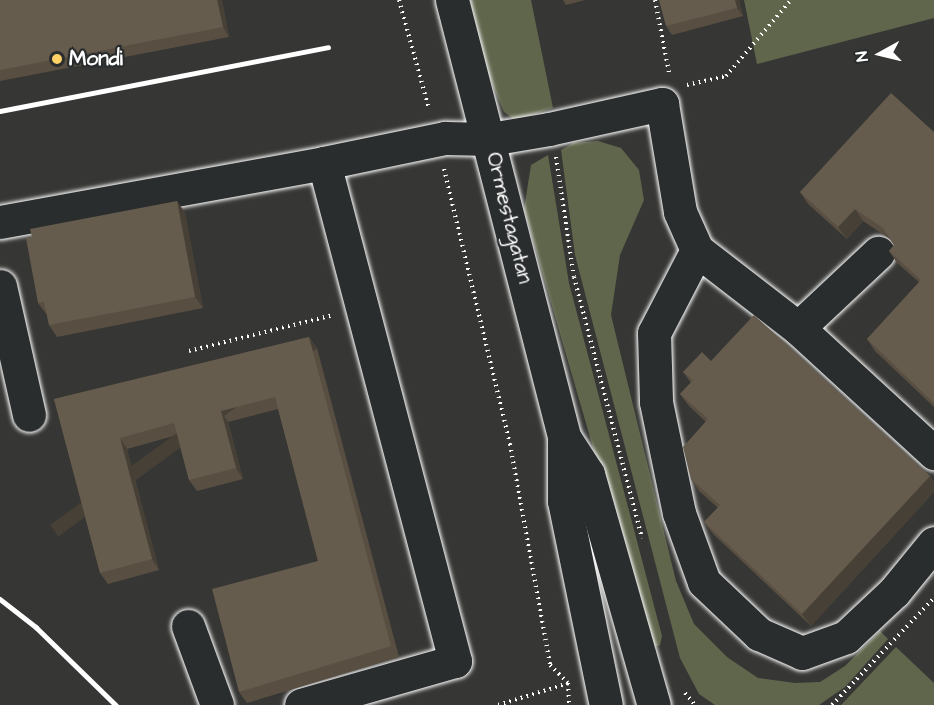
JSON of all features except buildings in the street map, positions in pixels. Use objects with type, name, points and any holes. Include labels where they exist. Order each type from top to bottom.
[{"type":"street","name":"Ormestagatan","points":[[452,0],[564,437],[564,501],[606,705]]},
{"type":"street","points":[[0,222],[437,140],[489,139],[662,104],[680,212],[697,250],[798,328],[934,453]]},
{"type":"street","points":[[301,705],[455,661],[360,308],[324,163]]},
{"type":"street","points":[[697,250],[654,333],[656,402],[679,513],[704,582],[759,634],[802,653],[846,637],[894,592],[934,543]]},
{"type":"street","points":[[798,328],[878,253]]},
{"type":"street","points":[[0,286],[29,415]]},
{"type":"street","name":"Ormestagatan","points":[[564,437],[588,474],[654,705]]},
{"type":"street","points":[[188,626],[217,705]]},
{"type":"path","points":[[399,0],[437,140],[499,394],[550,665],[567,683],[569,705]]},
{"type":"path","points":[[655,0],[670,77]]},
{"type":"path","points":[[554,148],[569,220],[574,277],[645,551]]},
{"type":"path","points":[[189,351],[360,308]]},
{"type":"path","points":[[832,705],[934,598]]},
{"type":"path","points":[[498,705],[577,681]]},
{"type":"green space","points":[[470,0],[531,0],[553,108],[515,120],[504,112],[483,62]]},
{"type":"green space","points":[[744,0],[934,0],[934,18],[757,64]]},
{"type":"green space","points":[[598,141],[621,148],[639,170],[644,200],[620,255],[611,315],[676,581],[694,624],[727,657],[758,678],[795,683],[820,682],[845,666],[880,631],[888,639],[845,687],[819,705],[715,705],[699,694],[680,658],[575,255],[561,150],[573,143]]},
{"type":"green space","points":[[548,155],[569,283],[662,636],[660,645],[651,648],[524,209],[531,165]]},
{"type":"green space","points":[[896,647],[934,683],[934,705],[841,705]]},
{"type":"railway","points":[[0,111],[328,47]]},
{"type":"railway","points":[[0,599],[36,627],[116,705]]},
{"type":"place","name":"Mondi","points":[[57,59]]}]
